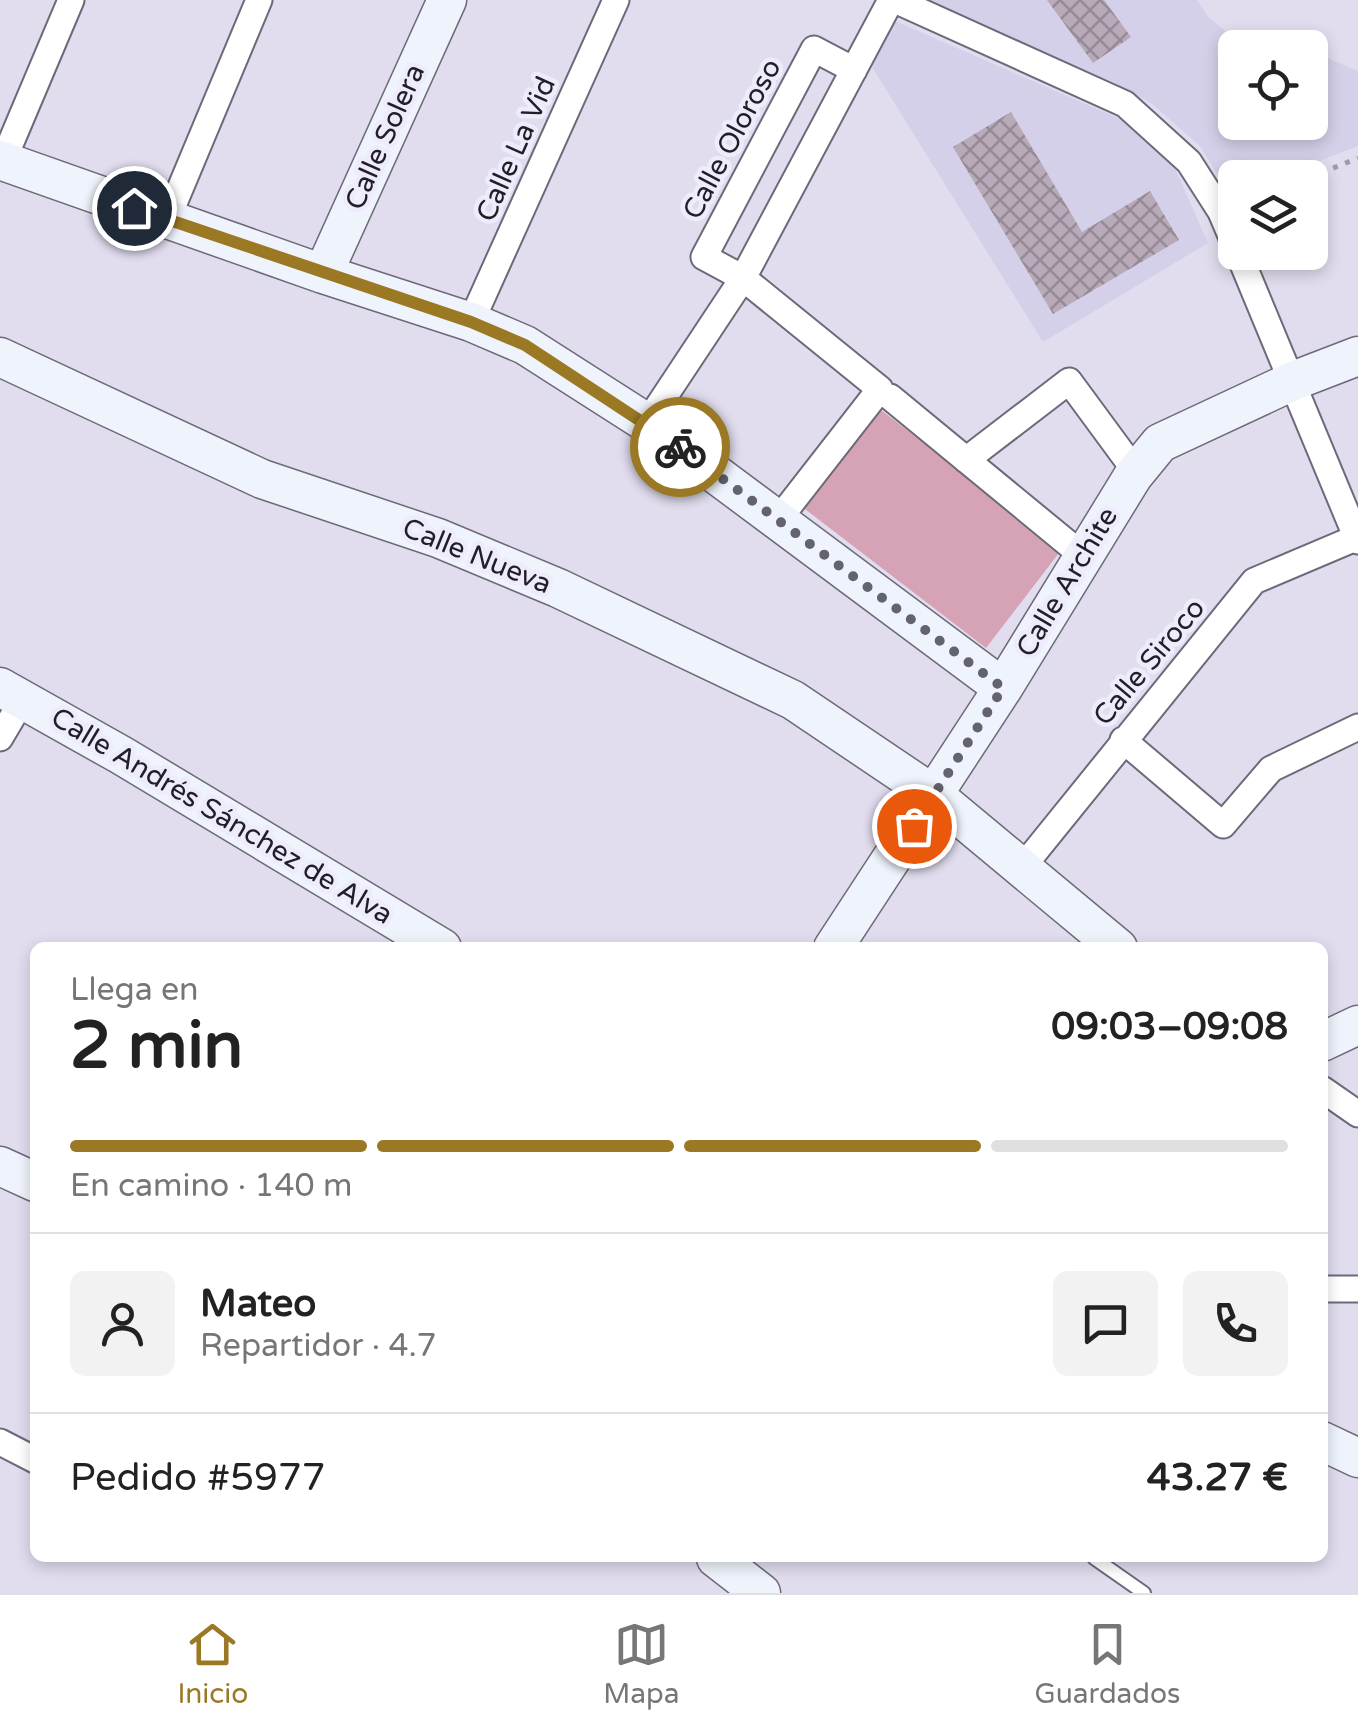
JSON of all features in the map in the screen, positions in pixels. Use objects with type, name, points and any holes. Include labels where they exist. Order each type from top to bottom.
[{"type":"street","points":[[71,0],[1,161],[471,322],[525,345],[647,423],[1003,688]]},
{"type":"street","points":[[168,220],[259,0]]},
{"type":"street","name":"Calle Solera","points":[[323,274],[447,0]]},
{"type":"street","name":"Calle La Vid","points":[[471,322],[616,0]]},
{"type":"street","points":[[647,423],[743,278],[893,0],[1125,104],[1189,162],[1218,207]]},
{"type":"street","name":"Calle Oloroso","points":[[743,278],[704,257],[814,49],[854,70]]},
{"type":"street","points":[[1246,270],[1358,539]]},
{"type":"street","points":[[743,278],[1082,555]]},
{"type":"street","name":"Calle Archite","points":[[837,942],[1003,688],[1082,555],[1160,442],[1292,381],[1358,356]]},
{"type":"street","name":"Calle Nueva","points":[[0,357],[262,478],[438,538],[558,588],[792,700],[934,795],[1111,942]]},
{"type":"street","points":[[966,460],[1069,381],[1136,472]]},
{"type":"street","points":[[778,520],[885,393]]},
{"type":"street","name":"Calle Siroco","points":[[1021,869],[1254,582],[1358,539]]},
{"type":"street","points":[[0,738],[11,693]]},
{"type":"street","name":"Calle Andrés Sánchez de Alva","points":[[11,693],[432,942]]},
{"type":"street","points":[[1123,740],[1222,825],[1271,769],[1358,727]]},
{"type":"street","points":[[1328,1039],[1358,1024]]},
{"type":"street","points":[[1328,1093],[1358,1114]]},
{"type":"street","points":[[0,1166],[30,1180]]},
{"type":"street","points":[[1328,1289],[1358,1288]]},
{"type":"street","points":[[0,1442],[30,1457]]},
{"type":"street","points":[[1328,1445],[1358,1458]]},
{"type":"street","points":[[720,1562],[749,1590]]},
{"type":"lane","points":[[1100,1562],[1144,1593]]},
{"type":"path","points":[[1328,170],[1358,158]]},
{"type":"shaded area","points":[[925,0],[1197,0],[1209,18],[1224,30],[1218,30],[1218,140],[1328,140],[1328,57],[1358,71],[1358,146],[1322,160],[1218,160],[1218,176],[1200,146],[1152,104],[1115,83]]},
{"type":"shaded area","points":[[895,21],[1118,118],[1176,170],[1208,243],[1043,342],[872,67]]},
{"type":"shaded area","points":[[877,407],[1062,549],[986,648],[801,506]]},
{"type":"building","points":[[1047,0],[1104,0],[1131,37],[1093,63]]},
{"type":"building","points":[[1011,112],[1082,232],[1150,191],[1179,240],[1053,314],[953,147]]},
{"type":"way so far","points":[[680,447],[1003,688],[914,826]]},
{"type":"route","points":[[134,208],[471,322],[525,345],[680,447]]}]
